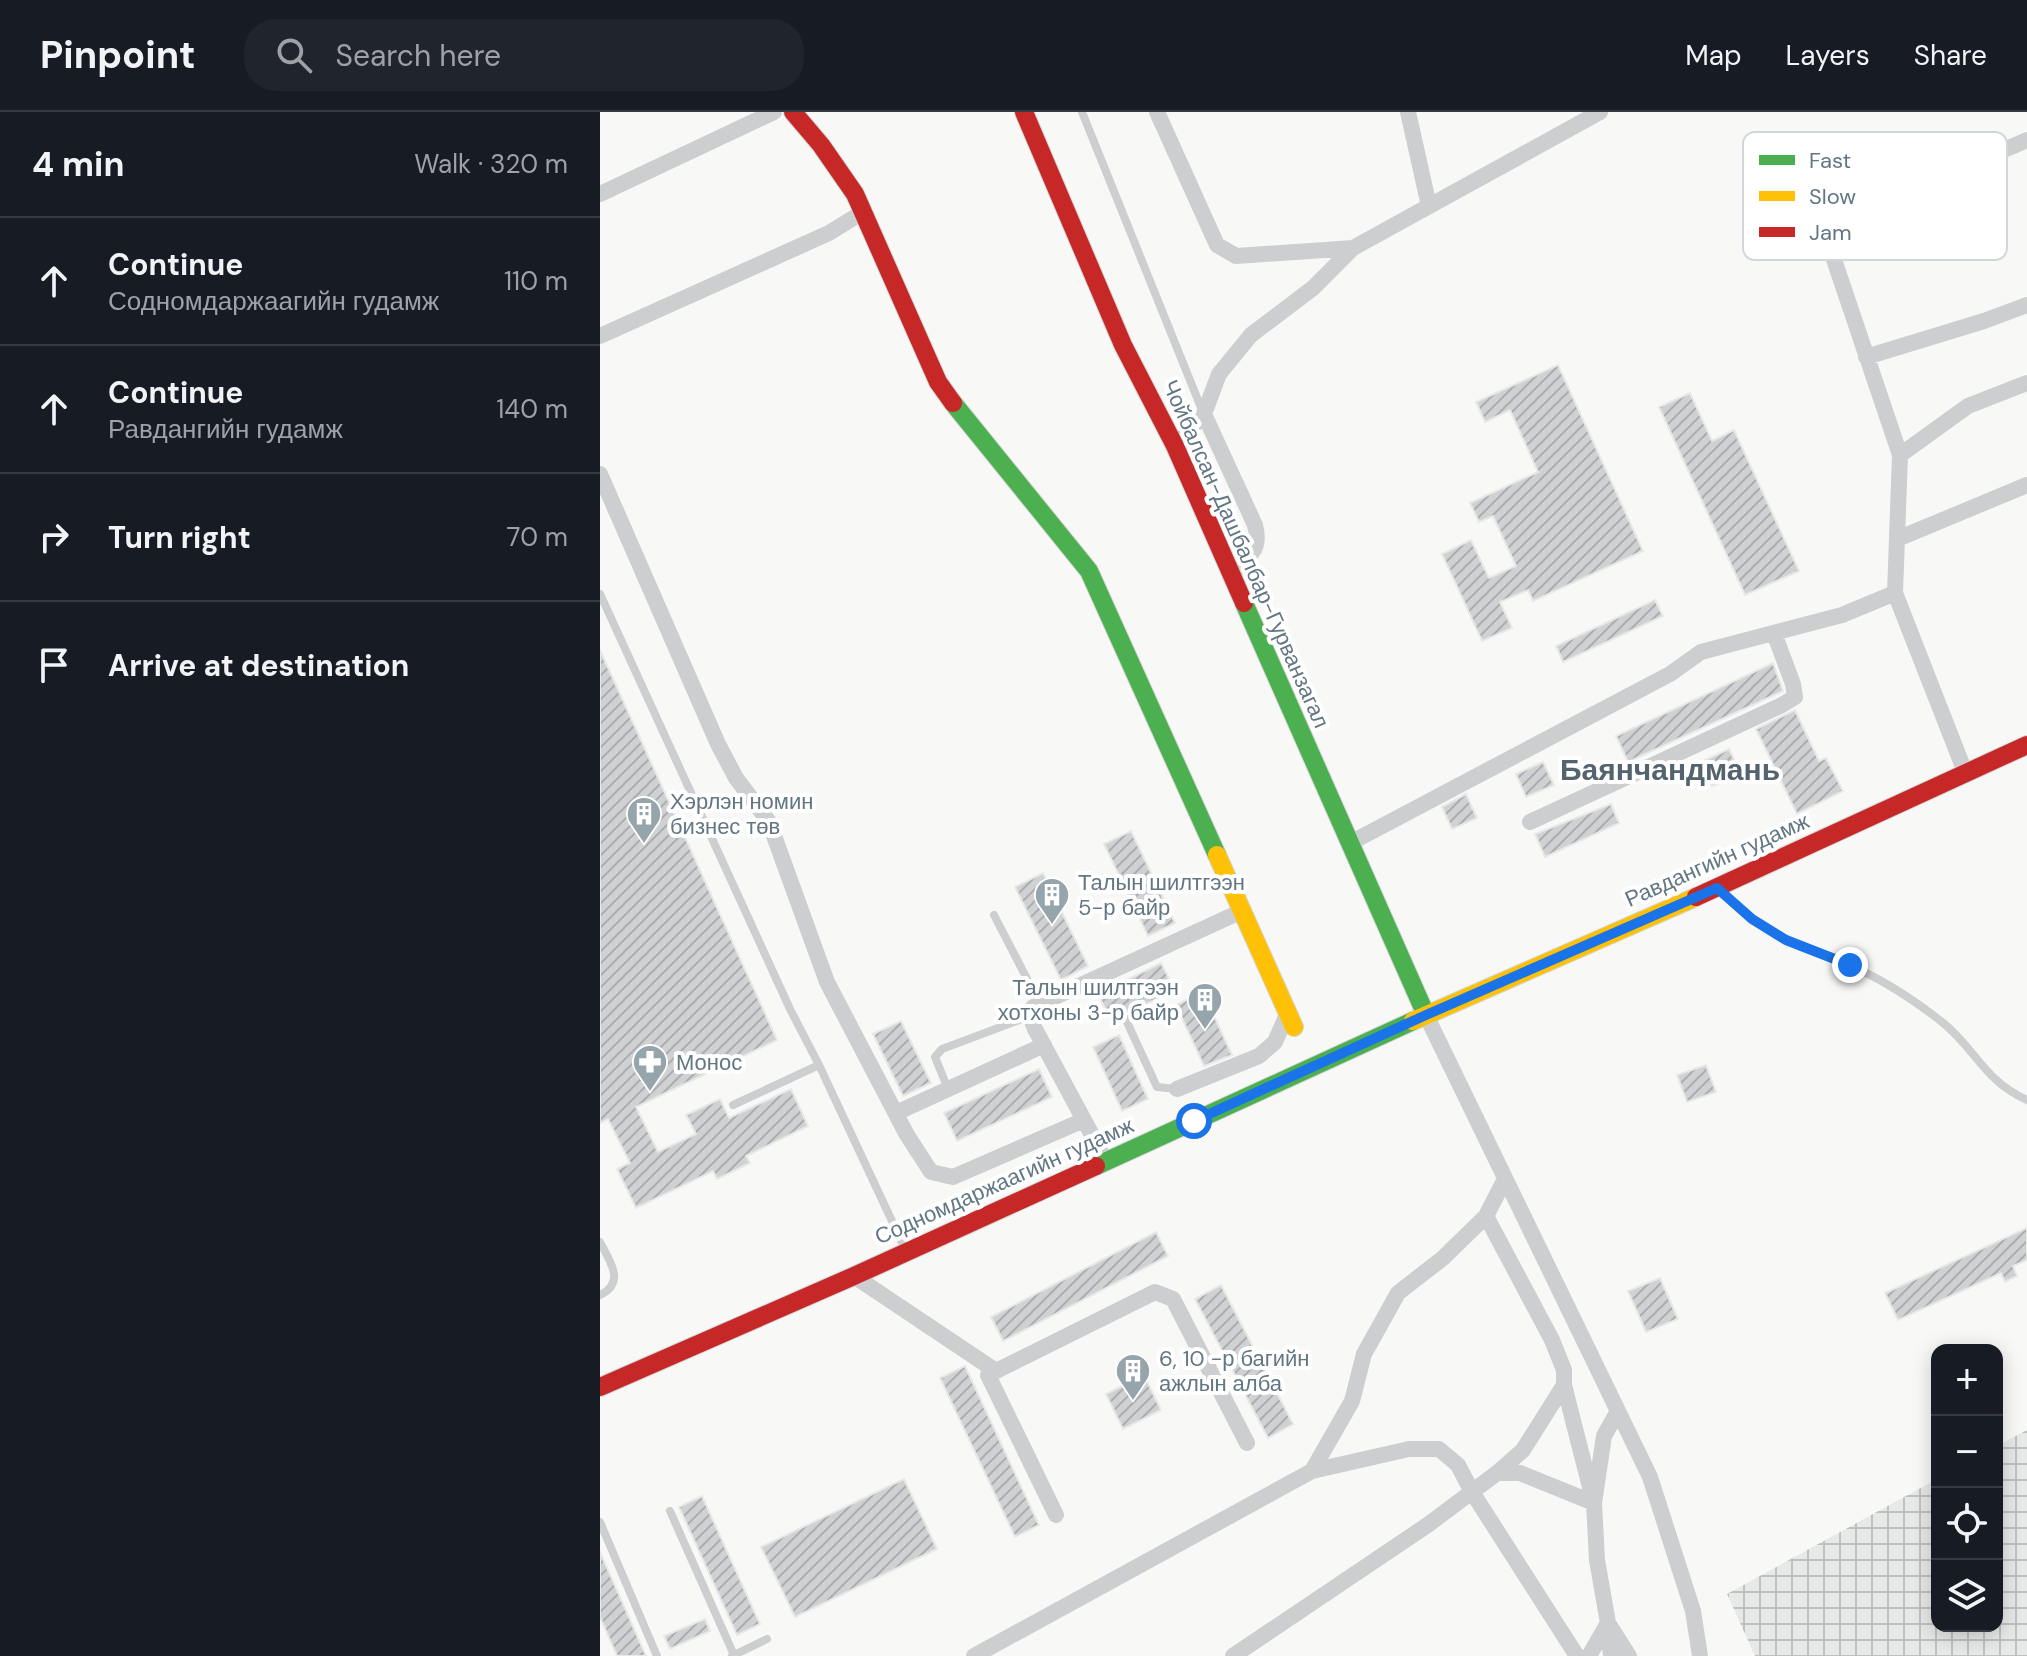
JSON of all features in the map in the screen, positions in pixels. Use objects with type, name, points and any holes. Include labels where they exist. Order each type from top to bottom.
[{"type":"street","points":[[600,194],[774,112]]},
{"type":"street","points":[[793,112],[821,145],[855,194],[938,382],[970,426],[1089,571],[1291,1019],[1275,1042],[1259,1056],[1177,1089]]},
{"type":"street","name":"Чойбалсан-Дашбалбар-Гурванзагал","points":[[1024,112],[1123,345],[1175,446],[1426,1015]]},
{"type":"street","points":[[1157,112],[1217,245],[1236,256],[1353,248]]},
{"type":"street","points":[[1408,112],[1429,206]]},
{"type":"street","points":[[1175,446],[1204,414],[1219,374],[1251,335],[1313,288],[1353,248],[1600,112]]},
{"type":"street","points":[[2007,149],[2027,140]]},
{"type":"street","points":[[600,336],[829,233],[863,212]]},
{"type":"street","points":[[1834,260],[1900,455],[1895,593],[1965,772]]},
{"type":"street","points":[[1866,357],[2027,305]]},
{"type":"street","points":[[1900,455],[1968,406],[2027,383]]},
{"type":"street","points":[[1204,414],[1255,525],[1258,538],[1255,551],[1232,574]]},
{"type":"street","points":[[600,474],[718,744],[736,778],[769,822],[827,982],[931,1172],[953,1177],[1084,1120]]},
{"type":"street","points":[[1897,539],[2027,485]]},
{"type":"street","points":[[1350,843],[1670,674],[1701,652],[1842,615],[1895,593]]},
{"type":"street","points":[[1530,822],[1795,697],[1774,633]]},
{"type":"street","name":"Равдангийн гудамж","points":[[1426,1015],[1717,888],[2027,745]]},
{"type":"street","points":[[1106,1161],[1044,1045],[1035,1010],[1242,911]]},
{"type":"street","points":[[1426,1015],[1650,1477],[1693,1611],[1700,1656]]},
{"type":"street","name":"Содномдаржаагийн гудамж","points":[[600,1387],[854,1276],[1426,1015]]},
{"type":"street","points":[[896,1113],[1044,1045]]},
{"type":"street","points":[[1312,1471],[1352,1401],[1364,1354],[1398,1293],[1443,1258],[1486,1216],[1505,1179]]},
{"type":"street","points":[[1486,1216],[1552,1340],[1564,1370],[1564,1385],[1594,1503],[1597,1560],[1611,1656]]},
{"type":"street","points":[[854,1276],[996,1371]]},
{"type":"street","points":[[1056,1515],[988,1375],[1155,1292],[1173,1299],[1247,1443]]},
{"type":"street","points":[[1233,1656],[1429,1524],[1497,1473],[1523,1450],[1564,1385]]},
{"type":"street","points":[[1594,1503],[1604,1436],[1618,1411]]},
{"type":"street","points":[[974,1656],[1312,1471],[1409,1449],[1439,1449],[1458,1465],[1577,1656]]},
{"type":"street","points":[[1497,1473],[1520,1473],[1594,1503]]},
{"type":"street","points":[[1589,1656],[1608,1623]]},
{"type":"street","points":[[1608,1623],[1629,1656]]},
{"type":"lane","points":[[1082,112],[1204,414]]},
{"type":"lane","points":[[600,594],[790,1009],[906,1252]]},
{"type":"lane","points":[[1717,888],[1752,919],[1786,940],[1850,965],[1903,995],[1963,1041],[1984,1070],[2007,1091],[2027,1100]]},
{"type":"lane","points":[[948,1089],[935,1057],[942,1049],[1035,1010],[994,915]]},
{"type":"lane","points":[[1152,1009],[1126,1020],[1157,1087],[1177,1089]]},
{"type":"lane","points":[[733,1105],[819,1065]]},
{"type":"lane","points":[[600,1242],[615,1274],[614,1283],[600,1295]]},
{"type":"lane","points":[[670,1511],[732,1655],[767,1639]]},
{"type":"lane","points":[[600,1522],[657,1656]]},
{"type":"shaded area","points":[[2027,1430],[2027,1656],[1755,1656],[1727,1594],[1931,1482],[1931,1632],[2003,1632],[2003,1443]]},
{"type":"building","points":[[1558,365],[1643,551],[1533,601],[1528,590],[1500,602],[1512,628],[1482,641],[1442,554],[1471,540],[1489,578],[1516,566],[1493,516],[1479,522],[1470,503],[1538,472],[1510,410],[1485,422],[1476,402]]},
{"type":"building","points":[[1690,393],[1712,441],[1734,430],[1799,571],[1745,595],[1659,407]]},
{"type":"building","points":[[1655,600],[1663,616],[1563,662],[1556,646]]},
{"type":"building","name":"Хэрлэн номин бизнес төв","points":[[600,650],[777,1040],[636,1107],[658,1152],[696,1134],[686,1115],[720,1099],[729,1118],[791,1089],[808,1126],[746,1156],[750,1163],[717,1179],[713,1171],[636,1208],[617,1169],[630,1163],[608,1119],[600,1123]]},
{"type":"building","points":[[1773,663],[1783,691],[1628,762],[1616,736]]},
{"type":"building","points":[[1795,710],[1819,761],[1826,758],[1843,791],[1797,814],[1756,729]]},
{"type":"building","points":[[1729,749],[1741,774],[1712,786],[1701,762]]},
{"type":"building","points":[[1543,762],[1554,785],[1526,797],[1516,774]]},
{"type":"building","points":[[1466,794],[1477,818],[1452,829],[1442,807]]},
{"type":"building","points":[[1611,804],[1619,823],[1545,857],[1535,834]]},
{"type":"building","points":[[1131,831],[1175,923],[1148,936],[1104,844]]},
{"type":"building","name":"Талын шилтгээн 5-р байр","points":[[1043,873],[1088,966],[1061,980],[1015,887]]},
{"type":"building","points":[[1161,963],[1175,990],[1111,1021],[1098,994]]},
{"type":"building","name":"Талын шилтгээн хотхоны 3-р байр","points":[[1203,992],[1232,1055],[1204,1066],[1176,1005]]},
{"type":"building","points":[[901,1021],[931,1083],[903,1096],[873,1034]]},
{"type":"building","points":[[1119,1035],[1148,1099],[1122,1111],[1093,1047]]},
{"type":"building","points":[[1706,1065],[1716,1092],[1687,1102],[1677,1075]]},
{"type":"building","points":[[1039,1069],[1052,1097],[957,1141],[944,1113]]},
{"type":"building","points":[[2027,1228],[2027,1260],[2013,1266],[2017,1276],[2005,1282],[2001,1273],[1898,1320],[1885,1293]]},
{"type":"building","points":[[1156,1232],[1168,1256],[1003,1341],[991,1317]]},
{"type":"building","points":[[1660,1278],[1678,1319],[1646,1332],[1628,1291]]},
{"type":"building","points":[[1221,1285],[1293,1424],[1268,1438],[1195,1299]]},
{"type":"building","points":[[965,1366],[1039,1525],[1015,1537],[940,1378]]},
{"type":"building","name":"6, 10 -р багийн ажлын алба","points":[[1144,1375],[1161,1410],[1123,1429],[1106,1394]]},
{"type":"building","points":[[904,1479],[937,1549],[795,1617],[761,1547]]},
{"type":"building","points":[[702,1496],[760,1624],[737,1635],[679,1507]]},
{"type":"building","points":[[600,1552],[646,1656],[617,1656],[600,1617]]},
{"type":"building","points":[[705,1619],[710,1631],[670,1649],[664,1636]]},
{"type":"traffic: fast","points":[[953,403],[1089,571],[1217,855]]},
{"type":"traffic: fast","points":[[1244,603],[1426,1015]]},
{"type":"traffic: fast","points":[[1096,1166],[1413,1021]]},
{"type":"traffic: slow","points":[[1217,855],[1294,1027]]},
{"type":"traffic: slow","points":[[1413,1021],[1696,897]]},
{"type":"traffic: jam","points":[[793,112],[821,145],[855,194],[938,382],[953,403]]},
{"type":"traffic: jam","points":[[1024,112],[1123,345],[1175,446],[1244,603]]},
{"type":"traffic: jam","points":[[1696,897],[2027,745]]},
{"type":"traffic: jam","points":[[600,1387],[1096,1166]]},
{"type":"place","name":"Хэрлэн номин бизнес төв","points":[[644,845]]},
{"type":"place","name":"Талын шилтгээн 5-р байр","points":[[1052,926]]},
{"type":"place","name":"Талын шилтгээн хотхоны 3-р байр","points":[[1205,1031]]},
{"type":"place","name":"Монос","points":[[650,1093]]},
{"type":"place","name":"6, 10 -р багийн ажлын алба","points":[[1133,1402]]},
{"type":"district","name":"Баянчандмань","points":[[1670,769]]},
{"type":"route","points":[[1194,1121],[1426,1015],[1717,888],[1752,919],[1786,940],[1850,965]]}]
